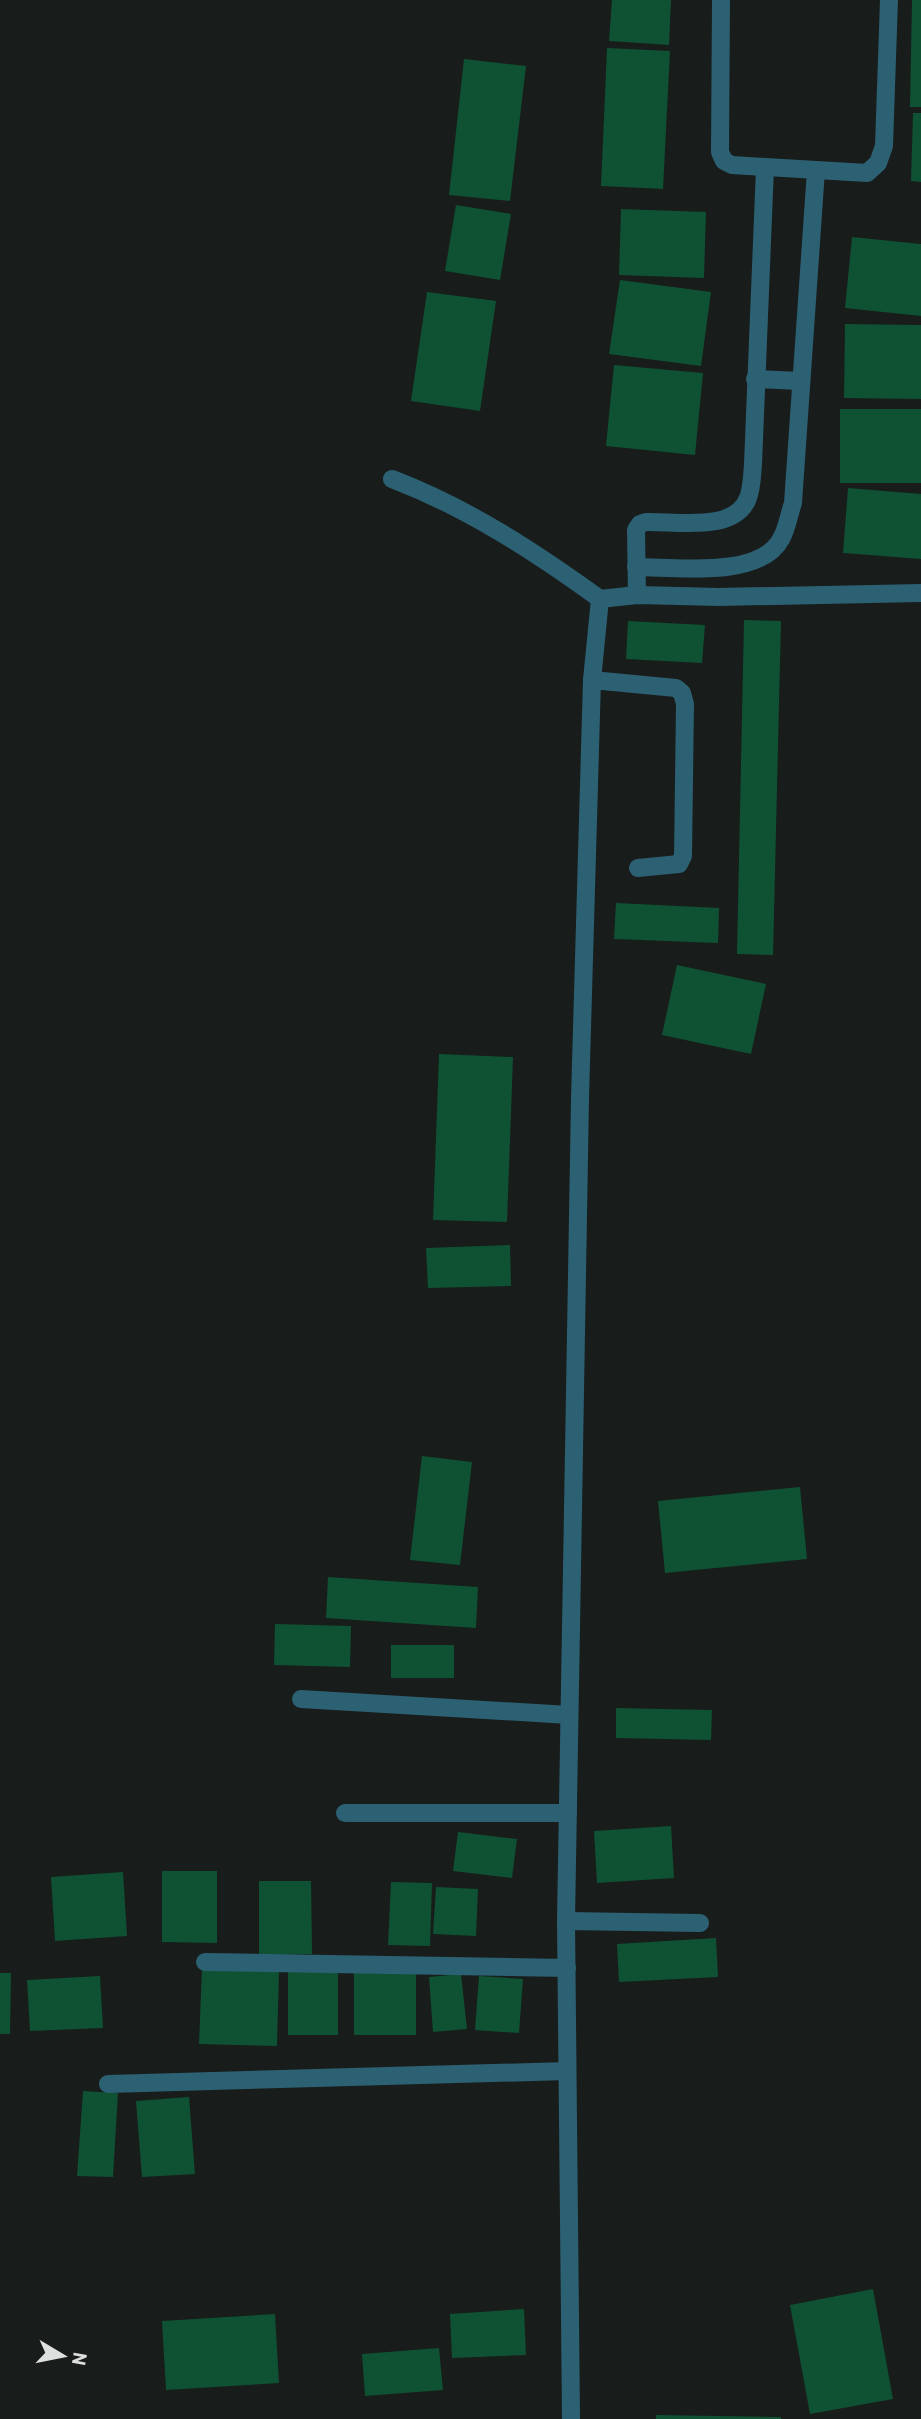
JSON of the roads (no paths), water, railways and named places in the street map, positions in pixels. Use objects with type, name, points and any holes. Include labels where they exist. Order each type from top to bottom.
[{"type":"street","points":[[720,0],[720,152],[724,161],[732,165],[765,168],[867,173],[878,163],[885,137],[889,0]]},
{"type":"street","points":[[637,596],[636,530],[639,524],[720,522],[737,514],[748,498],[754,464],[755,379],[765,168]]},
{"type":"street","points":[[636,566],[739,566],[769,554],[781,539],[793,503],[816,170]]},
{"type":"street","points":[[755,379],[800,381]]},
{"type":"street","points":[[392,479],[435,495],[460,509],[552,564],[600,599],[637,596],[921,593]]},
{"type":"street","points":[[571,2419],[566,1922],[569,1715],[580,1098],[592,680],[600,599]]},
{"type":"street","points":[[592,680],[676,688],[682,693],[685,704],[683,856],[679,863],[638,868]]},
{"type":"street","points":[[301,1699],[569,1715]]},
{"type":"street","points":[[345,1812],[568,1812]]},
{"type":"street","points":[[566,1922],[700,1923]]},
{"type":"street","points":[[205,1962],[567,1968]]},
{"type":"street","points":[[108,2084],[567,2071]]}]
